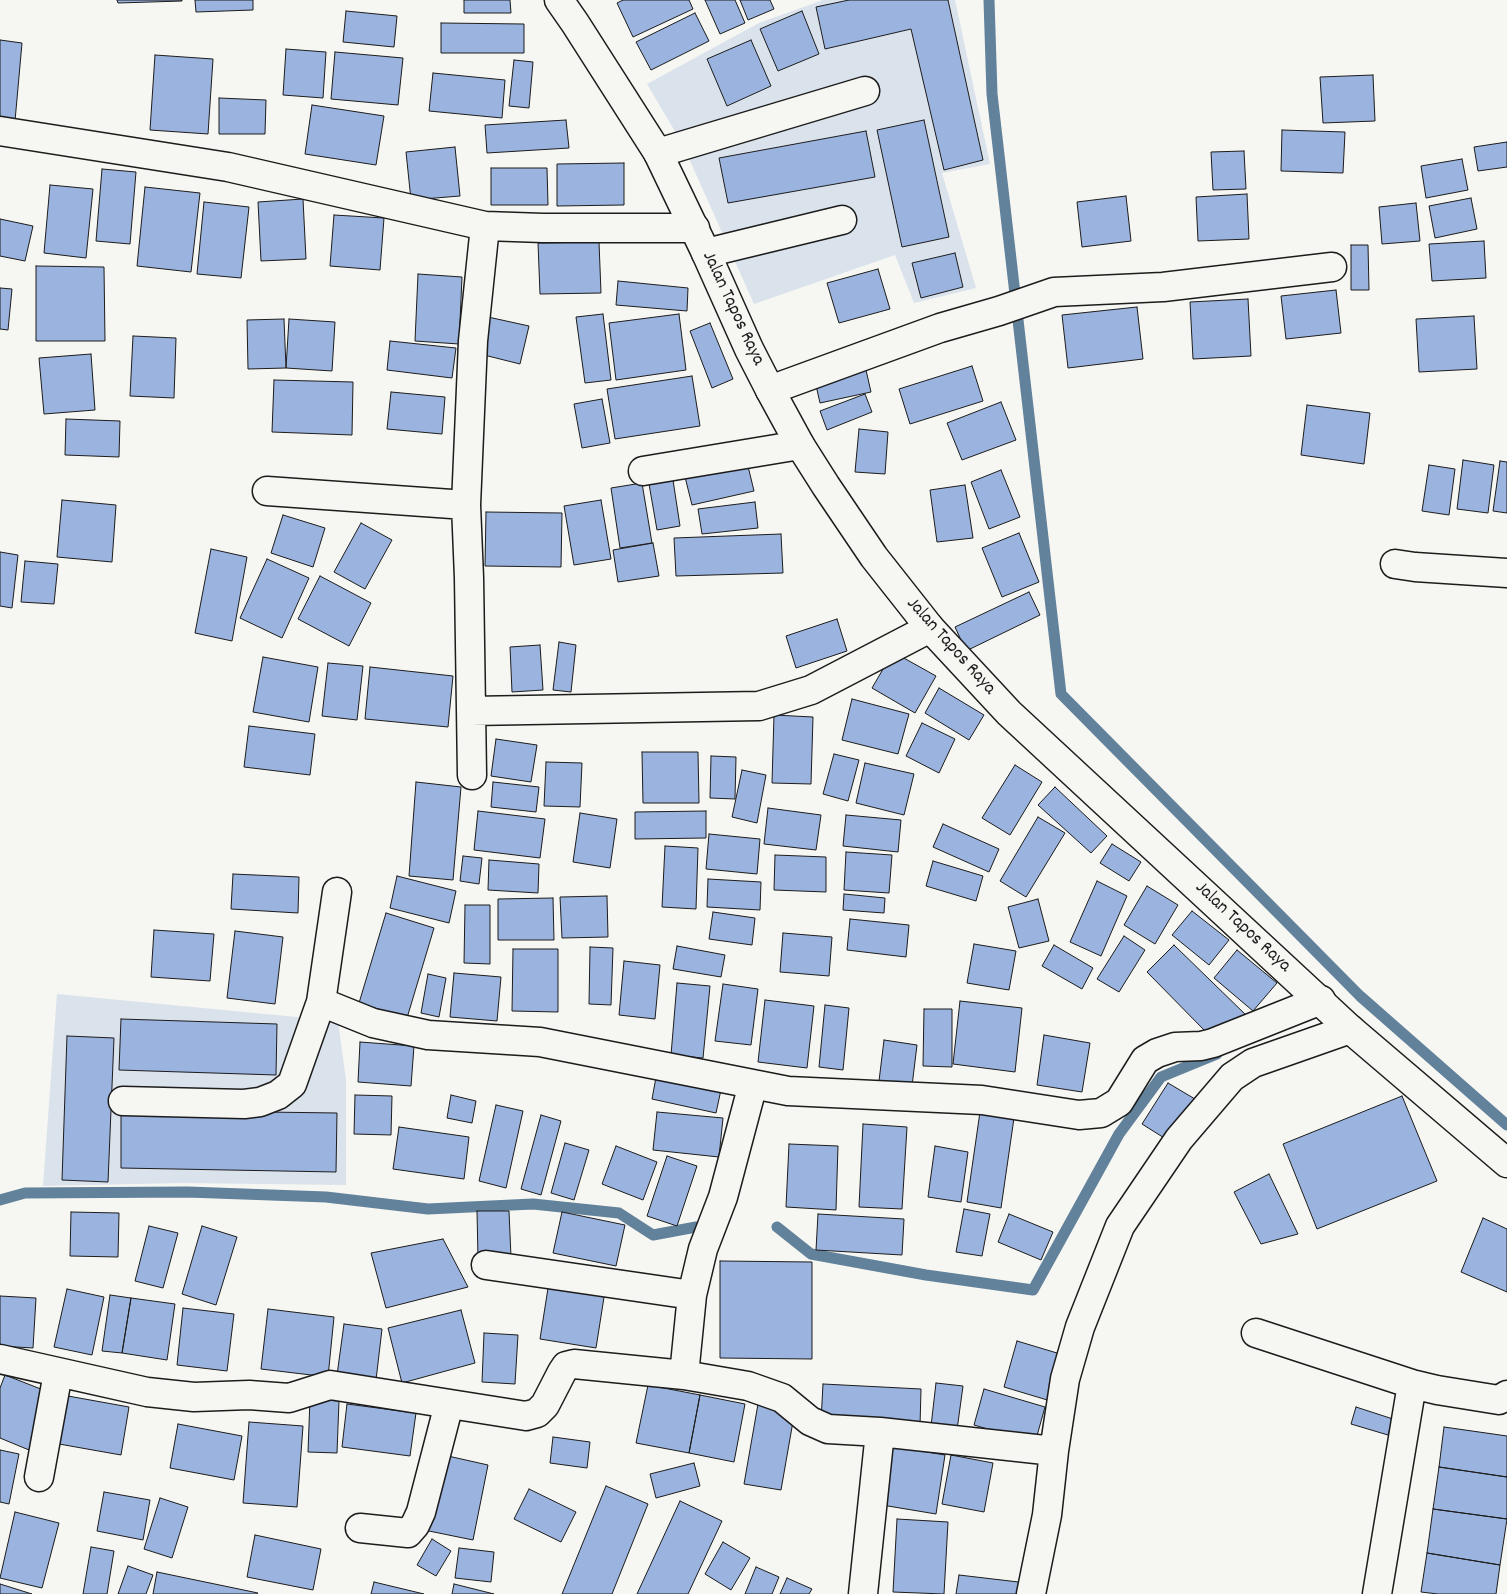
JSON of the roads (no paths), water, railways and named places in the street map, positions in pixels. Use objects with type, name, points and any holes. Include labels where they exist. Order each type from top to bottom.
[{"type":"street","name":"Jalan Tapos Raya","points":[[559,0],[658,153],[749,349],[800,445],[874,557],[930,628],[1009,714],[1350,1028],[1507,1163]]},
{"type":"street","points":[[658,153],[865,90]]},
{"type":"street","points":[[0,131],[228,167],[485,226],[694,228]]},
{"type":"street","points":[[706,253],[842,220]]},
{"type":"street","points":[[472,775],[466,505],[473,341],[485,226]]},
{"type":"street","points":[[770,390],[940,328],[999,311],[1054,292],[1163,287],[1332,267]]},
{"type":"street","points":[[643,471],[800,445]]},
{"type":"street","points":[[267,491],[466,505]]},
{"type":"street","points":[[1395,564],[1507,573]]},
{"type":"street","points":[[471,712],[759,706],[811,690],[930,628]]},
{"type":"street","points":[[123,1101],[244,1104],[260,1102],[278,1095],[292,1084],[321,1002],[337,892]]},
{"type":"street","points":[[321,1002],[372,1023],[428,1035],[540,1042],[788,1091],[982,1100],[1079,1115],[1101,1113],[1119,1102],[1145,1060],[1158,1053],[1175,1047],[1201,1046],[1213,1043],[1321,1000]]},
{"type":"street","points":[[1031,1594],[1047,1515],[1065,1379],[1080,1327],[1120,1226],[1179,1139],[1232,1077],[1253,1063],[1350,1028]]},
{"type":"street","points":[[684,1375],[692,1295],[702,1249],[723,1197],[753,1084]]},
{"type":"street","points":[[486,1265],[692,1295]]},
{"type":"street","points":[[1256,1333],[1412,1384],[1499,1400],[1507,1395]]},
{"type":"street","points":[[0,1359],[146,1392],[194,1397],[249,1395],[289,1398],[330,1384],[526,1416],[537,1413],[545,1405],[566,1366],[574,1364],[684,1375],[748,1386],[782,1398],[810,1421],[828,1429],[880,1432],[1054,1451]]},
{"type":"street","points":[[39,1477],[58,1372]]},
{"type":"street","points":[[1377,1594],[1412,1384]]},
{"type":"street","points":[[360,1528],[408,1533],[415,1525],[421,1512],[449,1404]]},
{"type":"street","points":[[863,1594],[880,1432]]},
{"type":"waterway","points":[[989,0],[992,94],[1061,694],[1360,996],[1507,1125]]},
{"type":"waterway","points":[[777,1227],[811,1254],[926,1275],[1033,1290],[1119,1134],[1161,1077],[1217,1054]]},
{"type":"waterway","points":[[0,1200],[25,1193],[188,1192],[326,1197],[428,1209],[533,1204],[619,1213],[653,1235],[696,1227]]}]
